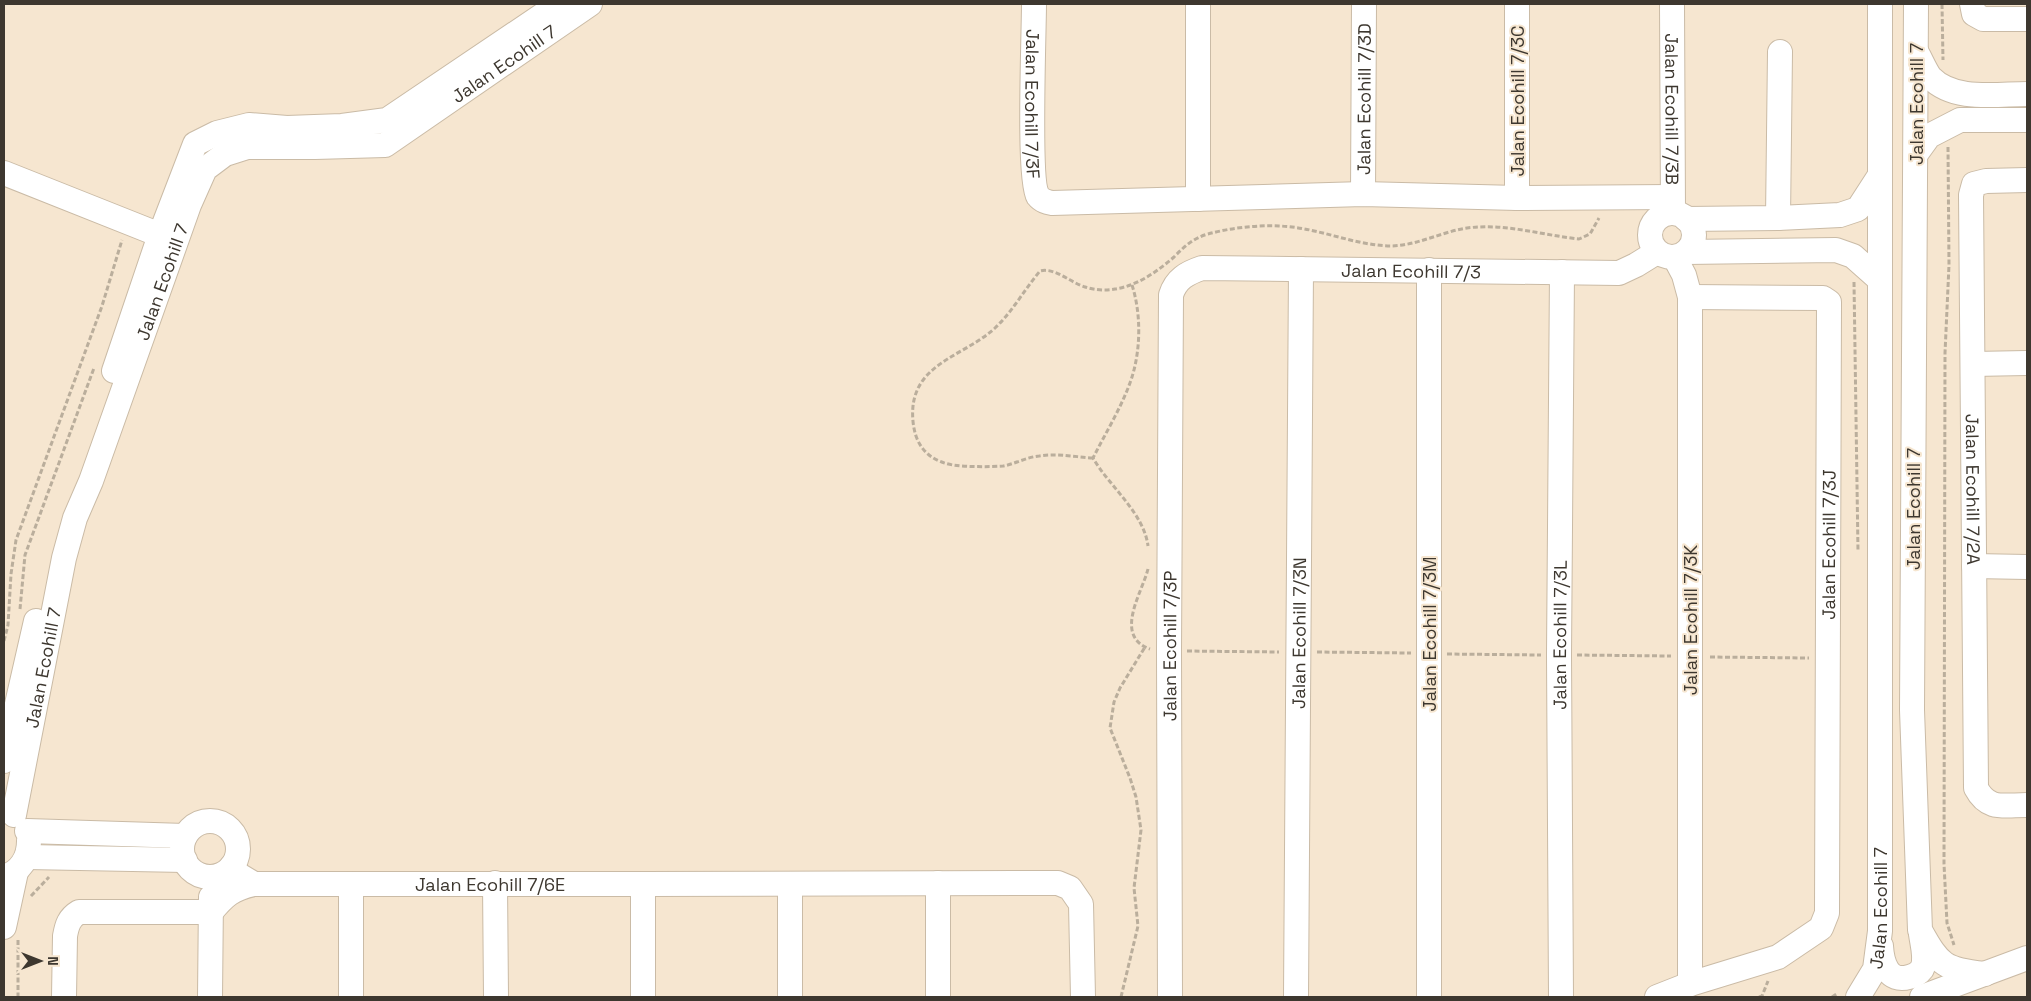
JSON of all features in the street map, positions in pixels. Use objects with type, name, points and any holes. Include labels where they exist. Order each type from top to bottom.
[{"type":"street","points":[[4,761],[44,588],[51,545],[109,387],[160,235],[196,144],[217,133],[249,126],[296,128],[342,126],[386,120],[559,4]]},
{"type":"street","name":"Jalan Ecohill 7","points":[[16,869],[29,844],[15,818],[62,567],[75,518],[98,463],[189,205],[206,169],[225,154],[247,146],[384,145],[590,4]]},
{"type":"street","name":"Jalan Ecohill 7/3F","points":[[1034,4],[1033,163],[1038,196],[1043,201],[1052,203],[1198,199]]},
{"type":"street","points":[[1198,4],[1198,199],[1363,194],[1517,198],[1778,218],[1840,215],[1858,209],[1880,175]]},
{"type":"street","name":"Jalan Ecohill 7/3D","points":[[1363,194],[1364,4]]},
{"type":"street","name":"Jalan Ecohill 7/3C","points":[[1517,4],[1517,198]]},
{"type":"street","name":"Jalan Ecohill 7/3B","points":[[1672,4],[1677,210]]},
{"type":"street","name":"Jalan Ecohill 7","points":[[1849,994],[1876,968],[1880,931],[1880,4]]},
{"type":"street","name":"Jalan Ecohill 7","points":[[1916,4],[1912,710],[1920,930],[1932,952],[1945,966],[1957,971],[1985,974]]},
{"type":"street","points":[[1972,4],[1974,14],[1983,20],[2027,20]]},
{"type":"street","points":[[1916,51],[1929,76],[1943,88],[1960,94],[2027,94]]},
{"type":"street","points":[[1778,218],[1780,52]]},
{"type":"street","points":[[1916,154],[1929,136],[1948,124],[1960,120],[2027,120]]},
{"type":"street","points":[[4,173],[160,235]]},
{"type":"street","name":"Jalan Ecohill 7/2A","points":[[2027,180],[1986,181],[1974,184],[1971,195],[1976,788],[1981,798],[1993,805],[2027,805]]},
{"type":"street","points":[[1673,254],[1693,242],[1694,235],[1690,224],[1677,210]]},
{"type":"street","points":[[1677,210],[1660,216],[1651,227],[1650,241],[1673,254],[1836,250],[1853,256],[1880,280]]},
{"type":"street","name":"Jalan Ecohill 7/3","points":[[1171,295],[1174,284],[1202,268],[1619,273],[1636,265],[1673,254]]},
{"type":"street","name":"Jalan Ecohill 7/3K","points":[[1673,254],[1684,275],[1690,296],[1690,984]]},
{"type":"street","name":"Jalan Ecohill 7/3N","points":[[1296,997],[1301,269]]},
{"type":"street","name":"Jalan Ecohill 7/3M","points":[[1429,270],[1429,997]]},
{"type":"street","name":"Jalan Ecohill 7/3L","points":[[1561,997],[1559,655],[1562,272]]},
{"type":"street","name":"Jalan Ecohill 7/3P","points":[[1170,997],[1171,295]]},
{"type":"street","name":"Jalan Ecohill 7/3J","points":[[1690,296],[1823,298],[1829,302],[1827,913],[1821,928],[1778,957],[1690,984]]},
{"type":"street","points":[[1972,364],[2027,363]]},
{"type":"street","points":[[1974,566],[2027,567]]},
{"type":"street","points":[[15,818],[185,836]]},
{"type":"street","points":[[210,997],[211,912],[221,871],[238,854],[238,845],[235,837],[223,824],[215,821],[198,824],[185,836],[183,843],[185,860],[196,873],[221,871],[239,875],[254,884]]},
{"type":"street","points":[[4,927],[16,869],[185,860]]},
{"type":"street","points":[[495,883],[496,997]]},
{"type":"street","points":[[938,883],[938,997]]},
{"type":"street","name":"Jalan Ecohill 7/6E","points":[[211,912],[230,892],[237,888],[254,884],[1058,883],[1070,888],[1081,904],[1083,997]]},
{"type":"street","points":[[351,884],[351,997]]},
{"type":"street","points":[[643,884],[643,997]]},
{"type":"street","points":[[790,884],[790,997]]},
{"type":"street","points":[[64,997],[66,926],[71,917],[79,912],[211,912]]},
{"type":"street","points":[[1880,931],[1882,959],[1887,971],[1892,976],[1903,979],[1915,975],[1922,968],[1923,956],[1920,930]]},
{"type":"street","points":[[1922,997],[2027,958]]},
{"type":"street","points":[[1657,997],[1690,984]]},
{"type":"path","points":[[1942,4],[1943,62]]},
{"type":"path","points":[[1948,124],[1949,265],[1945,354],[1944,864],[1947,922],[1957,951]]},
{"type":"path","points":[[4,641],[8,625],[11,574],[16,540],[102,306],[118,248],[122,240],[130,243]]},
{"type":"path","points":[[1853,256],[1858,554]]},
{"type":"path","points":[[1132,285],[1136,297],[1138,353],[1132,378],[1093,458],[1134,514],[1147,536],[1149,552]]},
{"type":"path","points":[[19,614],[25,555],[96,360]]},
{"type":"path","points":[[1149,566],[1131,619],[1131,631],[1137,641],[1145,647],[1169,653],[1299,652],[1828,658]]},
{"type":"path","points":[[1121,997],[1138,926],[1134,888],[1141,830],[1134,791],[1110,728],[1117,695],[1145,647]]},
{"type":"path","points":[[1832,997],[1849,994]]}]
